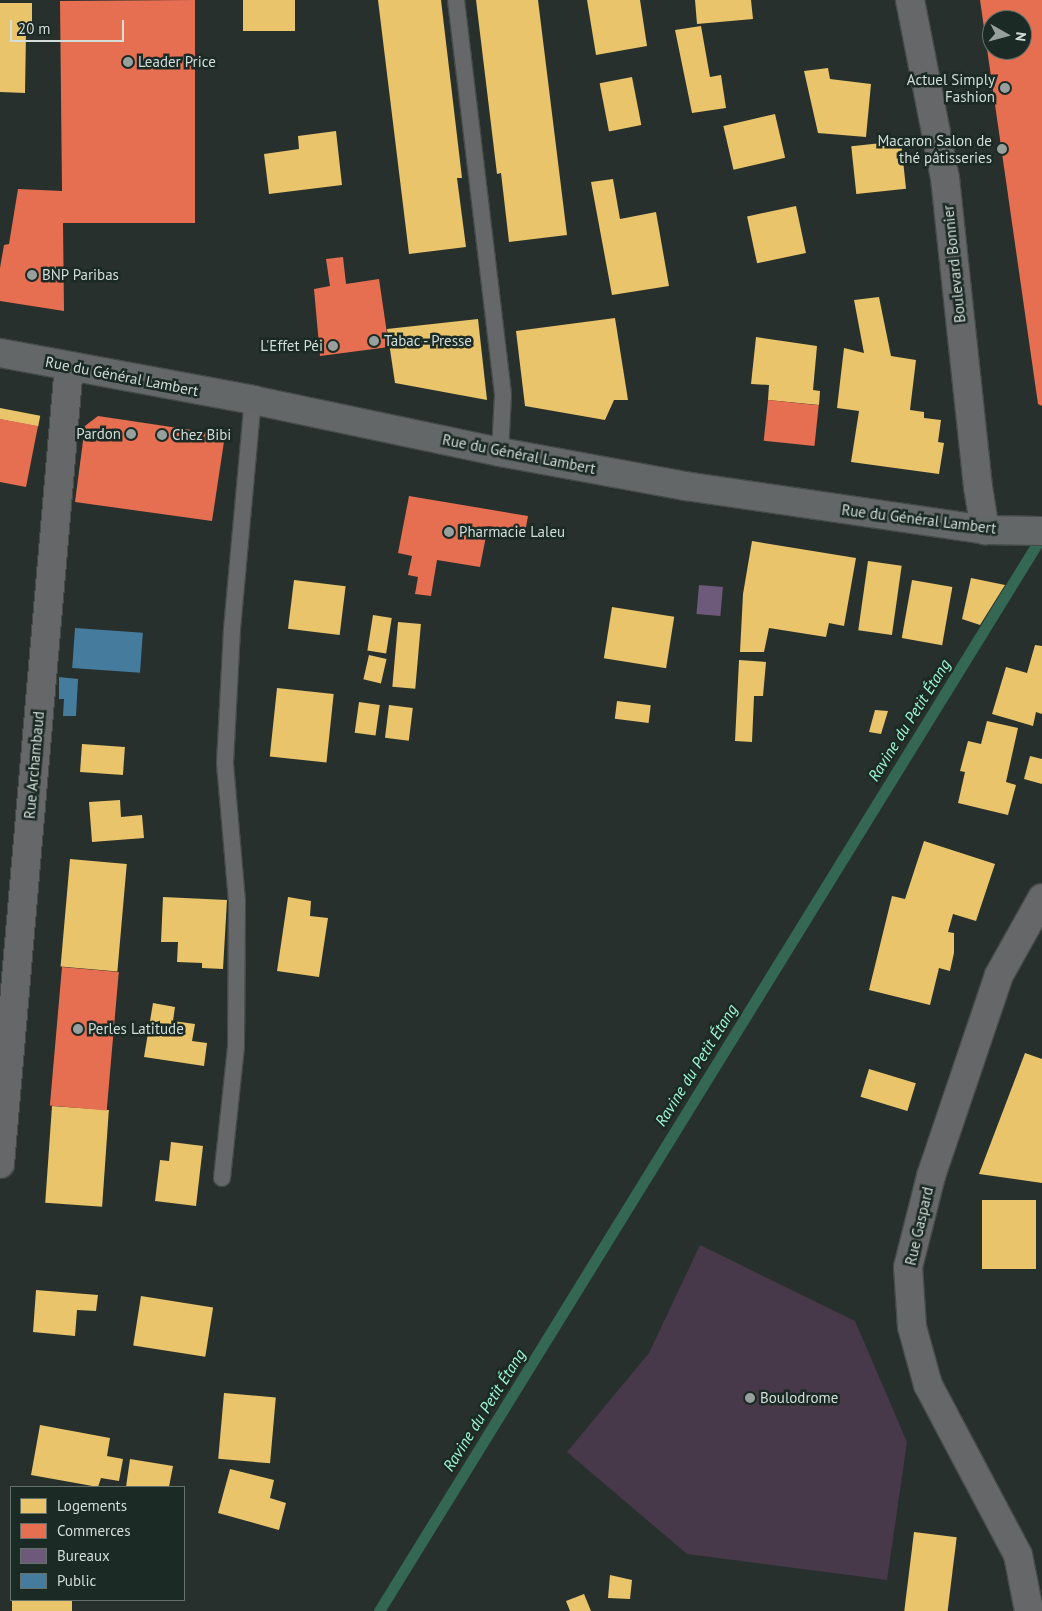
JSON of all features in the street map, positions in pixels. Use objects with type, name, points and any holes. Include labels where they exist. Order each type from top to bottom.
[{"type":"main road","name":"Rue du Général Lambert","points":[[0,353],[253,400],[500,452],[685,486],[985,530],[1030,530]]},
{"type":"street","name":"Boulevard Bonnier","points":[[910,0],[945,178],[977,478],[985,530]]},
{"type":"street","name":"Rue Archambaud","points":[[0,1164],[69,366]]},
{"type":"street","name":"Rue Gaspard","points":[[1029,1611],[1018,1554],[928,1385],[912,1327],[908,1266],[931,1176],[999,975],[1042,898]]},
{"type":"lane","points":[[456,0],[503,395],[500,452]]},
{"type":"lane","points":[[222,1178],[236,1047],[237,901],[225,763],[232,628],[253,400]]},
{"type":"shaded area","name":"Boulodrome","points":[[700,1245],[855,1321],[907,1442],[887,1580],[687,1554],[567,1452],[649,1353]]},
{"type":"building: Logements","points":[[243,0],[295,0],[295,31],[243,31]]},
{"type":"building: Logements","points":[[378,0],[441,0],[462,178],[457,178],[466,247],[409,254]]},
{"type":"building: Logements","points":[[476,0],[538,0],[567,235],[509,242],[501,173],[497,174]]},
{"type":"building: Logements","points":[[587,0],[640,0],[647,46],[596,55]]},
{"type":"building: Logements","points":[[695,0],[751,0],[753,19],[697,24]]},
{"type":"building: Logements","points":[[0,3],[32,3],[32,33],[26,33],[25,93],[0,92]]},
{"type":"building: Logements","points":[[701,26],[710,77],[721,75],[726,108],[692,113],[675,30]]},
{"type":"building: Logements","points":[[828,68],[830,79],[871,84],[866,137],[818,133],[804,71]]},
{"type":"building: Logements","points":[[632,77],[641,125],[609,131],[600,83]]},
{"type":"building: Logements","points":[[775,114],[785,158],[733,170],[723,126]]},
{"type":"building: Logements","points":[[336,131],[342,185],[269,194],[264,154],[299,149],[298,136]]},
{"type":"building: Logements","points":[[901,141],[906,189],[856,194],[851,146]]},
{"type":"building: Logements","points":[[613,179],[620,219],[656,212],[669,286],[612,295],[591,182]]},
{"type":"building: Logements","points":[[796,206],[806,253],[757,263],[747,216]]},
{"type":"building: Logements","points":[[879,297],[891,356],[916,360],[910,410],[924,412],[924,418],[941,420],[938,442],[944,443],[939,474],[851,462],[859,411],[837,408],[844,348],[864,353],[854,300]]},
{"type":"building: Logements","points":[[615,318],[628,400],[614,400],[605,420],[525,406],[516,331]]},
{"type":"building: Logements","points":[[478,319],[487,400],[395,383],[387,329]]},
{"type":"building: Logements","points":[[756,337],[817,346],[813,390],[820,391],[819,405],[768,400],[769,385],[751,384]]},
{"type":"building: Logements","points":[[0,408],[40,416],[38,427],[0,419]]},
{"type":"building: Logements","points":[[752,541],[856,558],[844,626],[829,623],[826,637],[769,628],[764,652],[740,652],[743,594]]},
{"type":"building: Logements","points":[[868,561],[902,566],[892,635],[858,630]]},
{"type":"building: Logements","points":[[971,578],[1005,585],[980,625],[962,619]]},
{"type":"building: Logements","points":[[294,580],[346,586],[340,635],[288,629]]},
{"type":"building: Logements","points":[[912,580],[952,587],[942,645],[902,638]]},
{"type":"building: Logements","points":[[612,607],[674,617],[666,668],[604,658]]},
{"type":"building: Logements","points":[[373,615],[392,618],[386,654],[367,651]]},
{"type":"building: Logements","points":[[398,622],[421,624],[415,689],[392,687]]},
{"type":"building: Logements","points":[[1035,645],[1042,646],[1042,714],[1036,712],[1033,726],[992,714],[1006,667],[1027,673]]},
{"type":"building: Logements","points":[[369,655],[387,659],[381,683],[363,679]]},
{"type":"building: Logements","points":[[739,660],[766,662],[763,696],[754,696],[752,742],[735,741]]},
{"type":"building: Logements","points":[[277,688],[334,694],[326,763],[270,757]]},
{"type":"building: Logements","points":[[617,701],[651,705],[649,723],[615,719]]},
{"type":"building: Logements","points":[[359,702],[380,705],[375,736],[355,733]]},
{"type":"building: Logements","points":[[389,705],[413,708],[409,741],[385,738]]},
{"type":"building: Logements","points":[[875,710],[888,711],[881,734],[869,732]]},
{"type":"building: Logements","points":[[987,721],[1018,728],[1006,782],[1016,785],[1008,815],[958,803],[965,772],[960,771],[968,741],[981,744]]},
{"type":"building: Logements","points":[[82,744],[125,747],[123,775],[80,772]]},
{"type":"building: Logements","points":[[1030,756],[1042,759],[1042,784],[1024,779]]},
{"type":"building: Logements","points":[[120,800],[121,817],[142,815],[144,838],[92,842],[89,802]]},
{"type":"building: Logements","points":[[924,841],[995,864],[976,921],[953,914],[948,932],[954,933],[954,953],[950,971],[939,968],[930,1005],[869,990],[892,896],[905,899]]},
{"type":"building: Logements","points":[[70,859],[127,864],[117,972],[61,967]]},
{"type":"building: Logements","points":[[163,897],[227,900],[223,969],[202,968],[202,963],[177,962],[178,942],[161,942]]},
{"type":"building: Logements","points":[[288,897],[311,901],[310,916],[328,918],[319,977],[277,971]]},
{"type":"building: Logements","points":[[153,1003],[175,1007],[173,1021],[195,1024],[192,1041],[207,1043],[204,1066],[144,1057]]},
{"type":"building: Logements","points":[[1025,1053],[1042,1059],[1042,1183],[979,1174]]},
{"type":"building: Logements","points":[[869,1069],[916,1083],[907,1111],[861,1097]]},
{"type":"building: Logements","points":[[52,1106],[109,1110],[102,1207],[45,1203]]},
{"type":"building: Logements","points":[[171,1142],[203,1146],[196,1206],[155,1201],[160,1160],[169,1161]]},
{"type":"building: Logements","points":[[982,1200],[1036,1200],[1036,1269],[982,1269]]},
{"type":"building: Logements","points":[[36,1290],[98,1295],[96,1311],[77,1310],[75,1336],[33,1332]]},
{"type":"building: Logements","points":[[141,1296],[213,1307],[205,1357],[133,1345]]},
{"type":"building: Logements","points":[[224,1393],[276,1398],[270,1463],[218,1459]]},
{"type":"building: Logements","points":[[40,1425],[110,1438],[107,1456],[123,1459],[119,1481],[101,1478],[98,1486],[31,1475]]},
{"type":"building: Logements","points":[[130,1459],[173,1466],[169,1486],[126,1486]]},
{"type":"building: Logements","points":[[230,1469],[274,1480],[270,1498],[286,1503],[279,1530],[218,1513]]},
{"type":"building: Logements","points":[[914,1532],[957,1537],[948,1611],[904,1611]]},
{"type":"building: Logements","points":[[610,1575],[632,1580],[630,1599],[608,1598]]},
{"type":"building: Logements","points":[[584,1594],[591,1611],[570,1611],[566,1601]]},
{"type":"building: Logements","points":[[12,1601],[72,1601],[72,1611],[12,1611]]},
{"type":"building: Commerces","name":"Leader Price","points":[[195,0],[195,223],[63,223],[64,311],[0,301],[0,268],[4,245],[9,244],[18,189],[62,191],[60,1]]},
{"type":"building: Commerces","points":[[980,0],[1042,0],[1042,406],[1038,404],[989,60],[1032,60],[1032,10],[982,10],[982,14]]},
{"type":"building: Commerces","points":[[343,257],[346,284],[379,279],[389,347],[320,356],[314,289],[330,286],[326,259]]},
{"type":"building: Commerces","points":[[768,400],[819,405],[814,446],[764,441]]},
{"type":"building: Commerces","points":[[98,416],[225,435],[212,521],[75,502],[85,426]]},
{"type":"building: Commerces","points":[[0,419],[38,426],[26,487],[0,482]]},
{"type":"building: Commerces","points":[[409,496],[528,516],[524,538],[487,531],[480,567],[437,560],[431,596],[415,594],[418,577],[408,575],[412,556],[398,553]]},
{"type":"building: Commerces","points":[[62,967],[119,972],[107,1110],[50,1105]]},
{"type":"building: Bureaux","points":[[699,585],[723,587],[720,616],[696,614]]},
{"type":"building: Public","points":[[75,628],[143,633],[140,673],[72,668]]},
{"type":"building: Public","points":[[59,677],[78,679],[76,716],[63,716],[64,699],[59,699]]},
{"type":"waterway","name":"Ravine du Petit Étang","points":[[379,1611],[1042,536]]},
{"type":"place","name":"Leader Price","points":[[128,62]]},
{"type":"place","name":"Actuel Simply Fashion","points":[[1005,88]]},
{"type":"place","name":"Macaron Salon de thé pâtisseries","points":[[1002,149]]},
{"type":"place","name":"BNP Paribas","points":[[32,275]]},
{"type":"place","name":"Tabac - Presse","points":[[374,341]]},
{"type":"place","name":"L'Effet Péi","points":[[333,346]]},
{"type":"place","name":"Pardon","points":[[131,434]]},
{"type":"place","name":"Chez Bibi","points":[[162,435]]},
{"type":"place","name":"Pharmacie Laleu","points":[[449,532]]},
{"type":"place","name":"Perles Latitude","points":[[78,1029]]},
{"type":"place","name":"Boulodrome","points":[[750,1398]]}]
